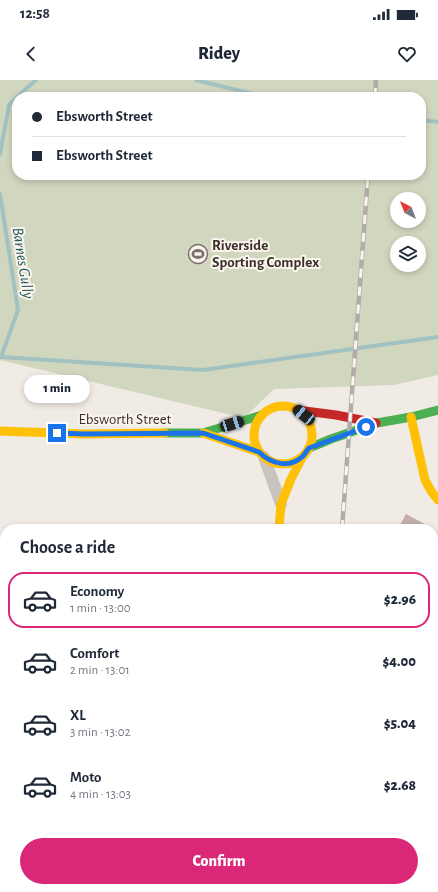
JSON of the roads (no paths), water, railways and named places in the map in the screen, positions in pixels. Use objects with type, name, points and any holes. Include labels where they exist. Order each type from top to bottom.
[{"type":"street","points":[[279,524],[281,504],[291,479],[312,440],[312,431],[307,419],[297,410],[288,406],[279,406],[270,409],[262,415],[254,429],[255,445],[262,455],[281,504]]},
{"type":"street","points":[[297,410],[336,415],[377,423]]},
{"type":"street","points":[[309,448],[377,423],[411,417],[438,410]]},
{"type":"street","name":"Ebsworth Street","points":[[0,431],[84,434],[203,433],[262,415]]},
{"type":"street","points":[[411,417],[426,480],[431,491],[438,500]]},
{"type":"street","name":"Ebsworth Street","points":[[203,433],[262,455]]},
{"type":"street","points":[[262,455],[279,464],[296,461],[303,456]]},
{"type":"waterway","name":"Barnes Gully","points":[[23,92],[36,80]]},
{"type":"waterway","name":"Barnes Gully","points":[[196,80],[245,92]]},
{"type":"waterway","name":"Barnes Gully","points":[[0,154],[9,105],[12,102]]},
{"type":"waterway","name":"Barnes Gully","points":[[426,121],[438,122]]},
{"type":"waterway","name":"Barnes Gully","points":[[0,194],[18,310],[0,357]]},
{"type":"waterway","points":[[1,357],[203,370],[438,337]]},
{"type":"railway","points":[[375,92],[376,80]]},
{"type":"railway","points":[[342,524],[368,180]]},
{"type":"place","name":"Riverside Sporting Complex","points":[[198,254]]}]
